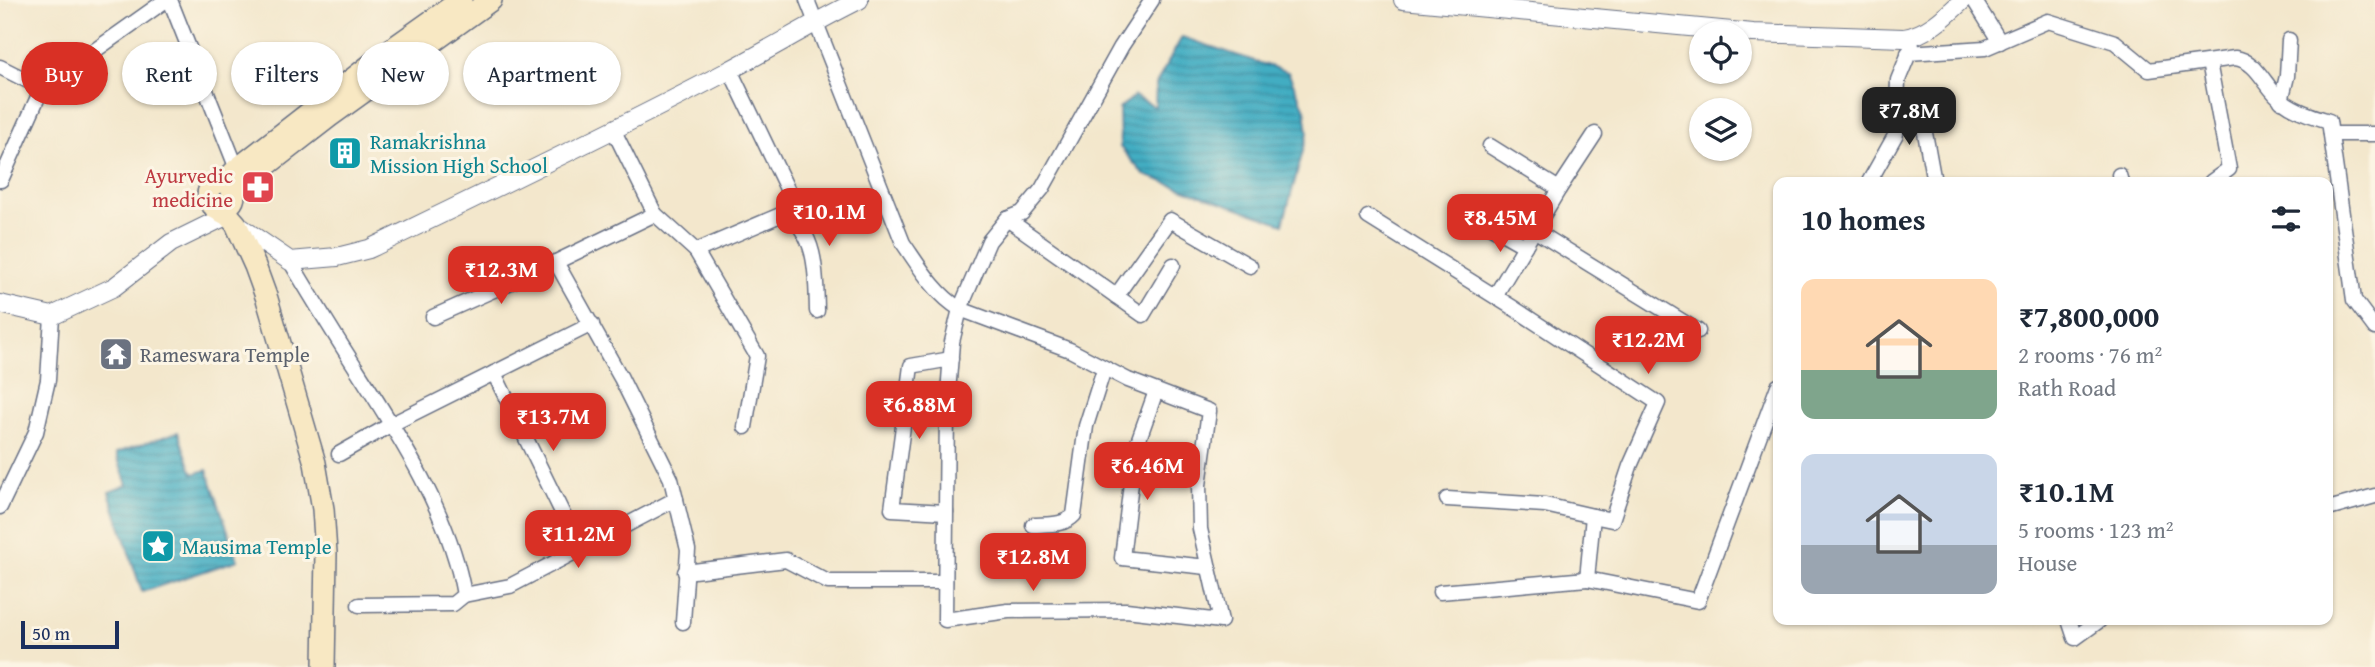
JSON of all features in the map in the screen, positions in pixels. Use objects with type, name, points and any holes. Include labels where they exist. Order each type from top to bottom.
[{"type":"main road","points":[[231,181],[386,54],[461,0]]},
{"type":"main road","points":[[231,181],[330,116],[491,0]]},
{"type":"main road","points":[[231,181],[234,201],[221,209],[227,216],[267,299],[315,463],[323,509],[326,553],[324,667]]},
{"type":"street","points":[[108,42],[168,0],[231,181]]},
{"type":"street","points":[[807,0],[903,243],[924,274],[949,302],[960,309],[1070,350],[1104,369],[1209,411],[1199,485],[1200,529],[1221,621],[1126,610],[1008,611],[945,620],[947,406],[953,342],[960,309],[989,241],[1007,219],[1023,213],[1042,189],[1121,47],[1152,0]]},
{"type":"street","points":[[290,261],[337,257],[369,249],[613,130],[859,0]]},
{"type":"street","points":[[1403,0],[1753,33],[1904,38],[1916,36],[1929,29],[1963,0]]},
{"type":"street","points":[[1974,0],[2000,42]]},
{"type":"street","points":[[1908,53],[1985,48],[2048,21],[2115,42],[2149,69],[2244,59],[2252,64],[2281,101],[2329,121],[2354,300],[2375,328]]},
{"type":"street","points":[[1873,177],[1896,134],[1898,80],[1916,36]]},
{"type":"street","points":[[2281,101],[2287,76],[2290,40]]},
{"type":"street","points":[[2209,62],[2229,169],[2218,177]]},
{"type":"street","points":[[0,67],[21,78]]},
{"type":"street","points":[[730,70],[790,195],[785,213]]},
{"type":"street","points":[[1898,97],[1923,122],[1933,177]]},
{"type":"street","points":[[1,180],[34,105]]},
{"type":"street","points":[[613,130],[655,214],[696,251],[757,356],[745,427]]},
{"type":"street","points":[[1495,296],[1595,134]]},
{"type":"street","points":[[2331,134],[2375,134]]},
{"type":"street","points":[[1490,146],[1559,189]]},
{"type":"street","points":[[2333,211],[2342,206]]},
{"type":"street","points":[[1463,211],[1525,246]]},
{"type":"street","points":[[696,251],[785,213]]},
{"type":"street","points":[[785,213],[795,220],[809,240],[816,274],[817,311]]},
{"type":"street","points":[[433,317],[655,214]]},
{"type":"street","points":[[0,304],[52,316],[114,287],[170,243],[227,216],[290,261],[392,424],[421,477],[451,546],[464,595]]},
{"type":"street","points":[[1368,217],[1658,403],[1630,466],[1612,520],[1545,505],[1447,499]]},
{"type":"street","points":[[1007,219],[1143,315],[1173,265]]},
{"type":"street","points":[[1116,296],[1170,220],[1250,266]]},
{"type":"street","points":[[1534,230],[1698,331]]},
{"type":"street","points":[[556,262],[621,378],[665,468],[676,499],[688,550],[683,622]]},
{"type":"street","points":[[0,507],[36,432],[48,380],[52,316]]},
{"type":"street","points":[[339,454],[392,424],[592,324]]},
{"type":"street","points":[[946,512],[892,509],[911,366],[951,359]]},
{"type":"street","points":[[1033,525],[1060,523],[1070,520],[1073,515],[1086,426],[1104,369]]},
{"type":"street","points":[[494,373],[580,549]]},
{"type":"street","points":[[1156,391],[1135,450],[1122,558],[1207,567]]},
{"type":"street","points":[[1440,592],[1587,579],[1698,601],[1773,399]]},
{"type":"street","points":[[2333,508],[2375,496]]},
{"type":"street","points":[[359,605],[453,604],[464,595],[510,586],[676,499]]},
{"type":"street","points":[[1587,579],[1593,516]]},
{"type":"street","points":[[685,572],[786,560],[828,582],[945,582]]},
{"type":"street","points":[[2071,625],[2075,638],[2093,625]]},
{"type":"water","points":[[1182,37],[1288,72],[1305,109],[1308,133],[1283,224],[1144,175],[1120,147],[1119,109],[1134,96],[1155,107],[1156,84]]},
{"type":"water","points":[[178,432],[193,474],[207,470],[238,560],[142,592],[109,492],[127,485],[116,453]]},
{"type":"place","name":"Ramakrishna Mission High School","points":[[345,153]]},
{"type":"place","name":"Ayurvedic medicine","points":[[258,187]]},
{"type":"place","name":"Rameswara Temple","points":[[116,354]]},
{"type":"place","name":"Mausima Temple","points":[[158,546]]}]
